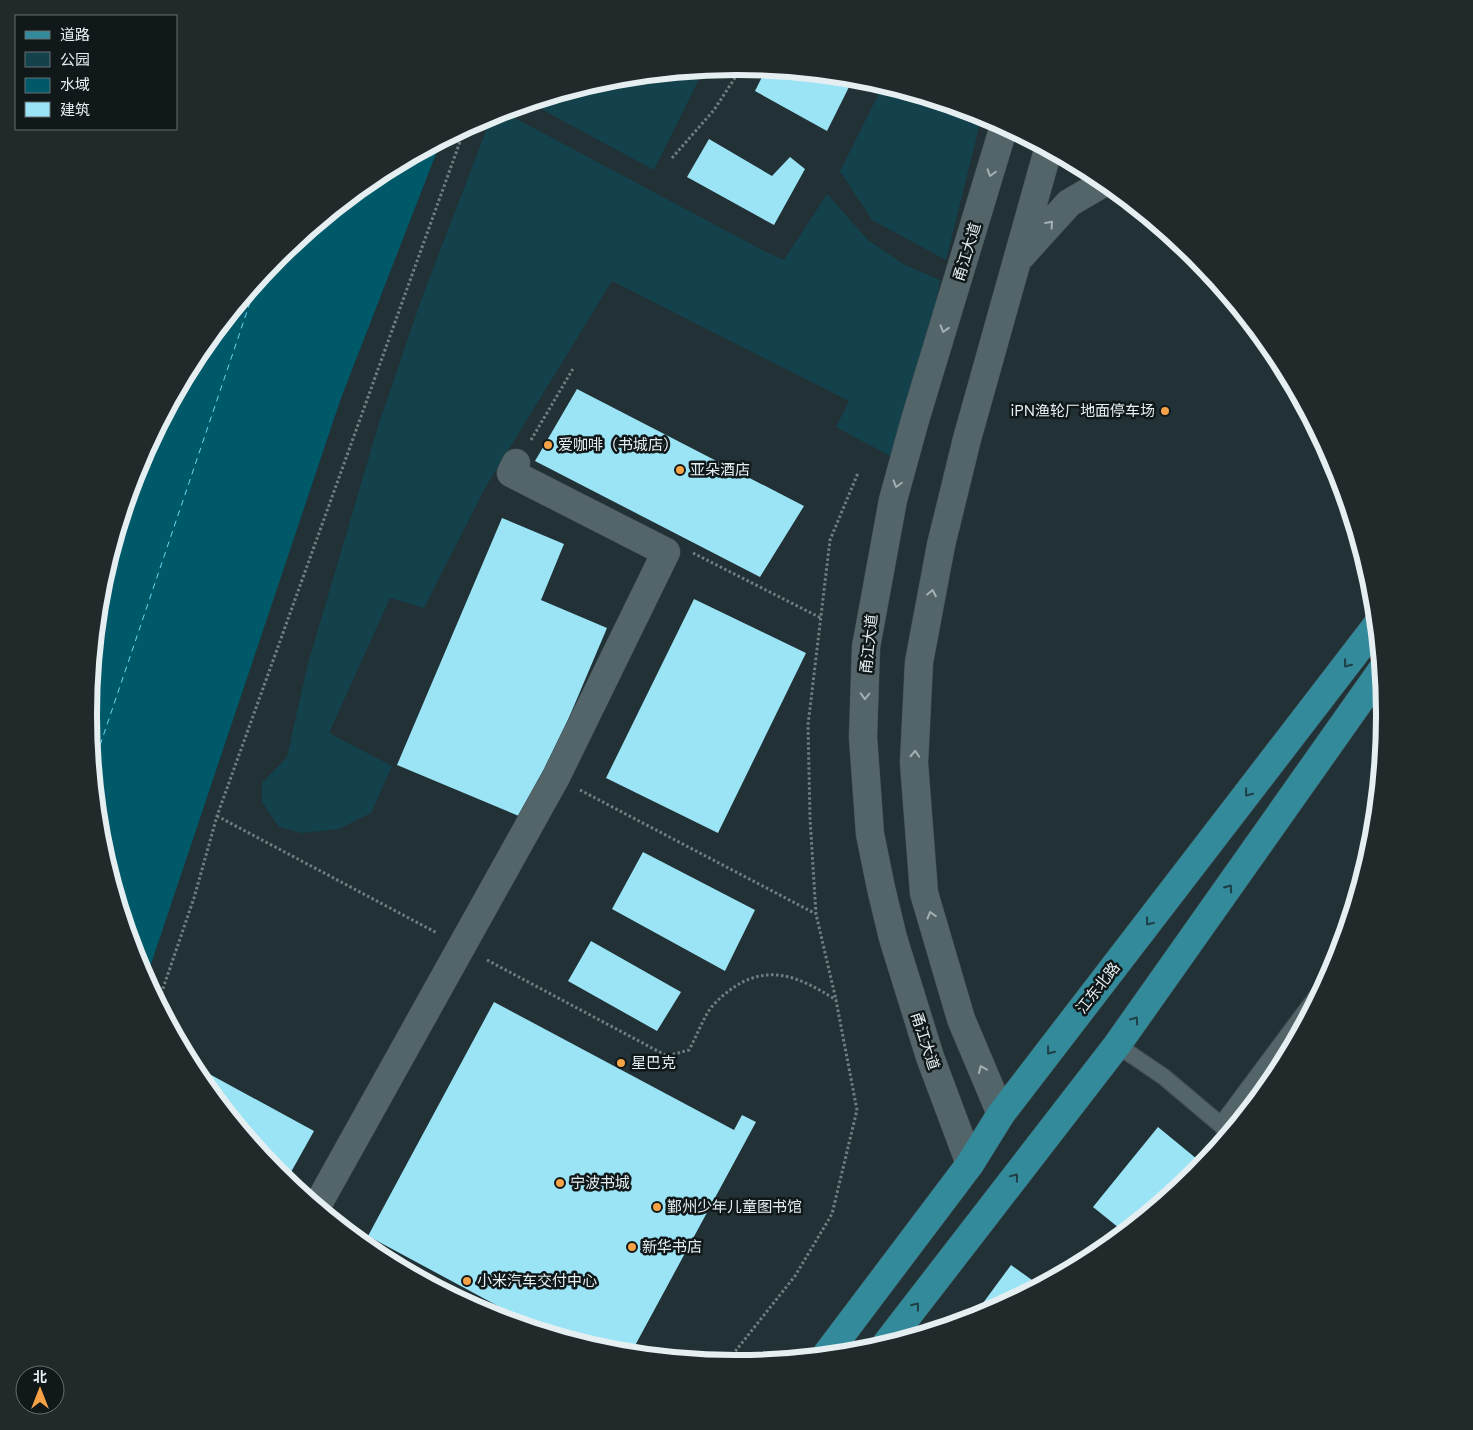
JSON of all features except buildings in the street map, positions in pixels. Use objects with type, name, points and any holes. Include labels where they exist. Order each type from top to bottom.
[{"type":"main road","name":"江东北路","points":[[831,1348],[970,1164],[1001,1114],[1371,632]]},
{"type":"main road","points":[[893,1335],[1117,1045],[1375,679]]},
{"type":"street","name":"甬江大道","points":[[970,1164],[930,1057],[880,888],[870,834],[863,728],[866,647],[893,500],[1002,133]]},
{"type":"street","points":[[1001,1114],[961,1019],[924,893],[914,763],[919,662],[941,545],[967,439],[1046,156]]},
{"type":"street","points":[[1017,260],[1069,203],[1097,187]]},
{"type":"street","points":[[320,1200],[556,777],[666,552],[511,473],[516,464]]},
{"type":"lane","points":[[1117,1045],[1164,1078],[1225,1128],[1294,1029]]},
{"type":"path","points":[[672,158],[714,110],[737,75]]},
{"type":"path","points":[[161,994],[194,898],[217,816],[462,137]]},
{"type":"path","points":[[732,1355],[795,1276],[832,1214],[858,1110],[836,1000],[816,914],[810,818],[808,725],[830,540],[858,473]]},
{"type":"path","points":[[556,777],[816,914]]},
{"type":"path","points":[[217,816],[667,1056],[689,1050],[709,1011],[723,995],[740,982],[763,975],[786,975],[815,987],[836,1000]]},
{"type":"green space","points":[[701,76],[654,170],[537,107],[612,87],[653,80]]},
{"type":"green space","points":[[880,92],[942,109],[980,124],[946,260],[872,220],[840,171]]},
{"type":"green space","points":[[513,117],[784,260],[827,194],[868,240],[905,265],[940,280],[915,420],[892,457],[836,427],[849,401],[612,281],[485,488],[424,608],[390,598],[329,733],[392,766],[371,813],[339,829],[302,833],[279,827],[262,802],[262,783],[287,757],[307,667],[379,423],[423,295],[488,126]]},
{"type":"water","points":[[438,150],[341,398],[149,969],[130,921],[118,881],[102,799],[98,757],[98,673],[102,631],[118,549],[130,509],[145,470],[182,395],[204,359],[255,293],[284,262],[347,207],[381,183]]},
{"type":"ferry route","points":[[98,752],[252,297]]},
{"type":"place","name":"iPN渔轮厂地面停车场","points":[[1165,411]]},
{"type":"place","name":"爱咖啡（书城店）","points":[[548,445]]},
{"type":"place","name":"亚朵酒店","points":[[680,470]]},
{"type":"place","name":"星巴克","points":[[621,1063]]},
{"type":"place","name":"宁波书城","points":[[560,1183]]},
{"type":"place","name":"鄞州少年儿童图书馆","points":[[657,1207]]},
{"type":"place","name":"新华书店","points":[[632,1247]]},
{"type":"place","name":"小米汽车交付中心","points":[[467,1281]]}]
